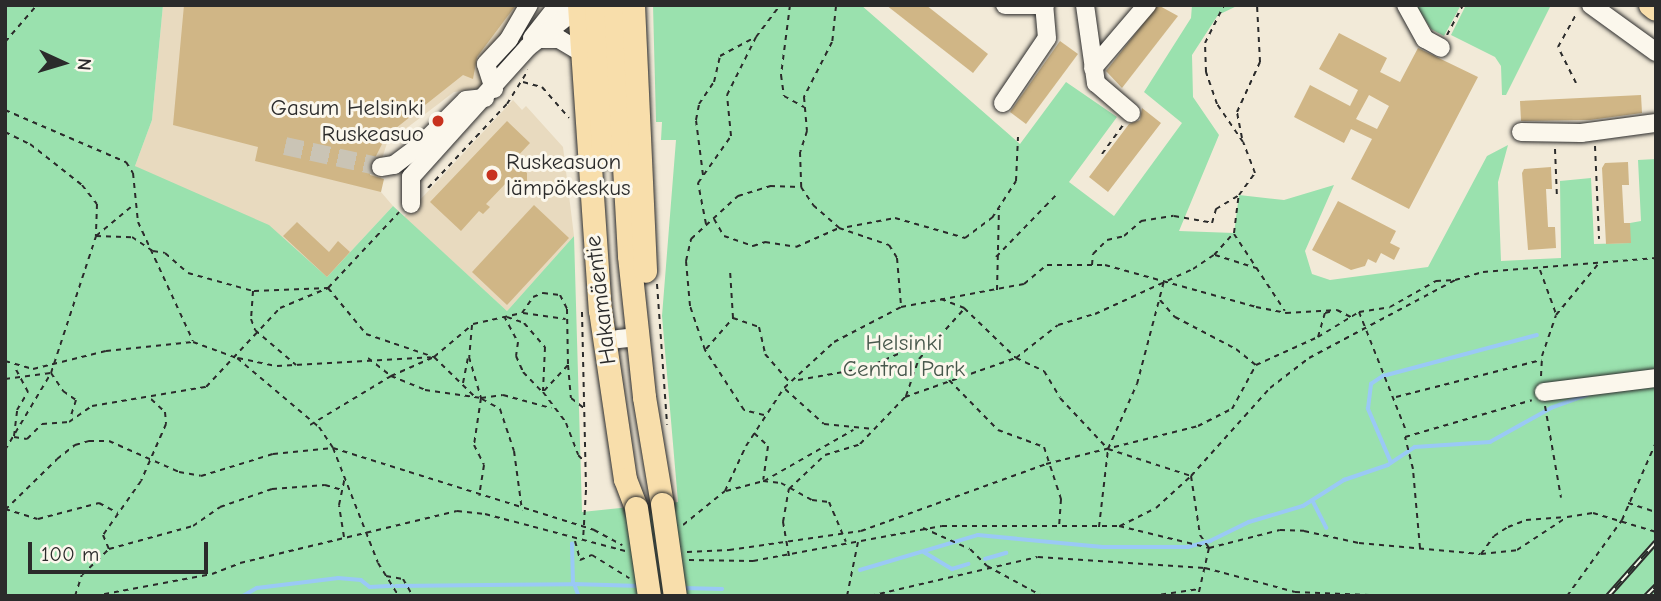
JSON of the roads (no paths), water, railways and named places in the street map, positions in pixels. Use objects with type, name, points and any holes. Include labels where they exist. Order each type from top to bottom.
[{"type":"highway","points":[[1651,5],[1656,9]]},
{"type":"main road","name":"Hakamäentie","points":[[615,5],[627,338],[642,588]]},
{"type":"main road","name":"Hakamäentie","points":[[633,5],[653,395],[651,435]]},
{"type":"main road","name":"Hakamäentie","points":[[579,6],[609,256],[651,435],[676,596]]},
{"type":"main road","name":"Hakamäentie","points":[[579,6],[600,310],[625,479],[636,508]]},
{"type":"street","points":[[489,94],[486,64],[509,39],[529,5]]},
{"type":"street","points":[[1003,103],[1047,38],[1045,5],[1005,5]]},
{"type":"street","points":[[1085,5],[1096,83],[1131,113]]},
{"type":"street","points":[[1093,68],[1147,5]]},
{"type":"street","points":[[1406,5],[1425,39],[1445,40]]},
{"type":"street","points":[[411,204],[411,177],[489,94],[579,6]]},
{"type":"street","points":[[1586,6],[1656,52]]},
{"type":"street","points":[[533,50],[559,39],[581,52]]},
{"type":"street","points":[[411,177],[387,166],[466,100],[489,94]]},
{"type":"street","points":[[1521,132],[1581,133],[1656,123]]},
{"type":"street","points":[[1544,392],[1656,378]]},
{"type":"waterway","points":[[1391,463],[1368,409],[1371,384],[1383,376],[1537,335]]},
{"type":"waterway","points":[[860,570],[978,535],[1102,547],[1188,547],[1210,541],[1249,522],[1303,506],[1344,480],[1388,465],[1415,447],[1490,442],[1551,408],[1587,395]]},
{"type":"waterway","points":[[1313,501],[1327,528]]},
{"type":"waterway","points":[[396,586],[573,584],[572,544]]},
{"type":"waterway","points":[[924,552],[952,569],[968,564]]},
{"type":"waterway","points":[[985,559],[1006,553]]},
{"type":"waterway","points":[[243,596],[257,588],[338,578],[361,580],[370,587],[392,586]]},
{"type":"waterway","points":[[573,584],[640,586]]},
{"type":"waterway","points":[[575,585],[579,596]]},
{"type":"waterway","points":[[682,588],[722,589]]},
{"type":"tunnel","points":[[285,146],[381,167]]},
{"type":"railway","points":[[1608,596],[1656,542]]},
{"type":"railway","points":[[1646,596],[1656,586]]},
{"type":"place","name":"Gasum Helsinki Ruskeasuo","points":[[438,121]]},
{"type":"place","name":"Ruskeasuon lämpökeskus","points":[[492,175]]},
{"type":"park label","name":"Helsinki Central Park","points":[[904,356]]}]
